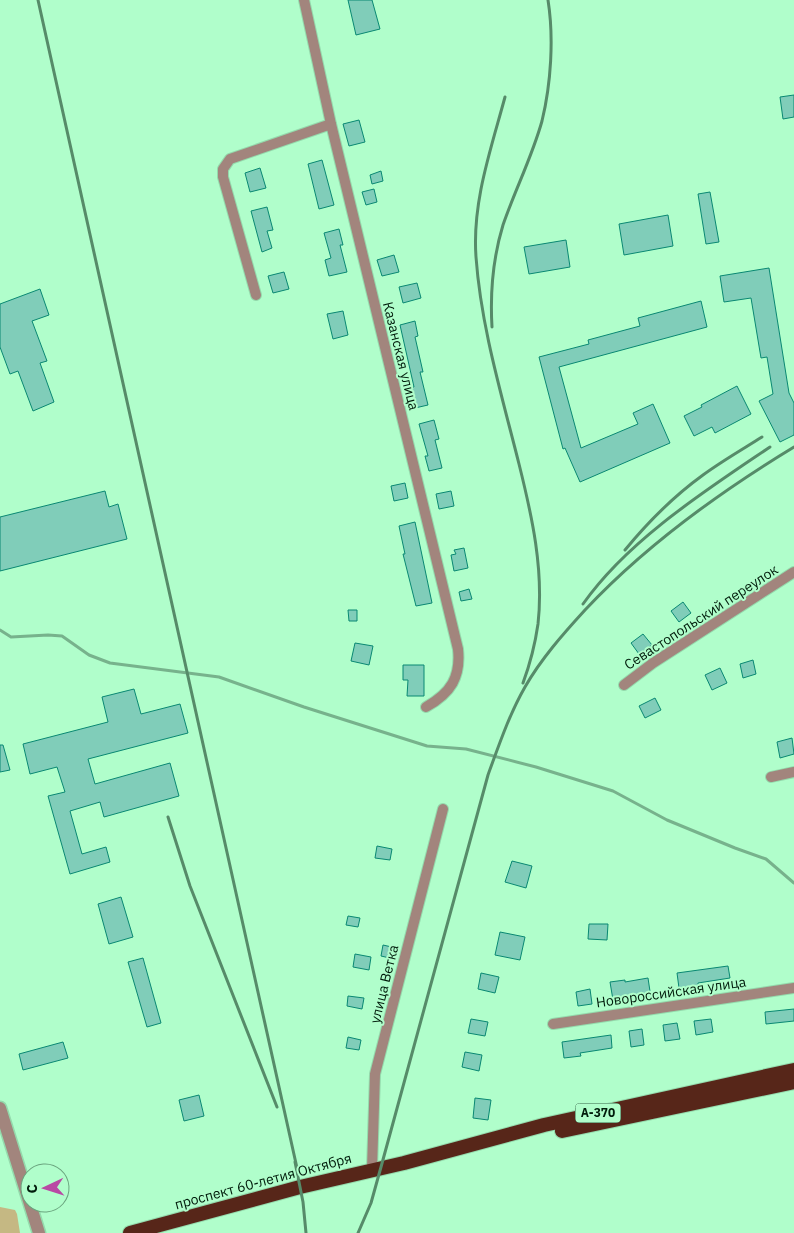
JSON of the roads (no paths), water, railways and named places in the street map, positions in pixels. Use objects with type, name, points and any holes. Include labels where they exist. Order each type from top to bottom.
[{"type":"highway","name":"проспект 60-летия Октября","points":[[130,1233],[300,1187],[544,1125],[794,1070]]},
{"type":"highway","name":"проспект 60-летия Октября","points":[[404,1162],[442,1158],[794,1082]]},
{"type":"street","name":"Казанская улица","points":[[304,0],[331,124],[458,648],[459,660],[454,679],[448,691],[441,698],[426,707]]},
{"type":"street","points":[[256,295],[234,219],[223,177],[223,169],[230,159],[331,124]]},
{"type":"street","name":"Севастопольский переулок","points":[[624,685],[653,663],[794,572]]},
{"type":"street","points":[[771,778],[794,772]]},
{"type":"street","name":"улица Ветка","points":[[372,1169],[375,1074],[443,808]]},
{"type":"street","name":"Новороссийская улица","points":[[552,1024],[794,988]]},
{"type":"street","points":[[0,1108],[39,1233]]},
{"type":"waterway","points":[[0,630],[11,637],[62,636],[89,655],[110,663],[219,677],[304,707],[427,746],[466,749],[536,767],[613,791],[667,820],[766,859],[794,883]]},
{"type":"railway","points":[[38,0],[297,1168]]},
{"type":"railway","points":[[492,327],[491,301],[493,276],[500,237],[533,148],[545,107],[551,45],[548,0]]},
{"type":"railway","points":[[505,97],[480,196],[477,216],[476,257],[487,335],[519,464],[536,543],[539,584],[538,624],[532,654],[523,683]]},
{"type":"railway","points":[[625,550],[652,520],[692,483],[762,437]]},
{"type":"railway","points":[[583,604],[601,581],[645,538],[694,499],[770,447]]},
{"type":"railway","points":[[358,1233],[371,1203],[488,775],[509,719],[525,687],[545,657],[608,586],[684,521],[794,447]]},
{"type":"railway","points":[[168,817],[190,886],[277,1107]]},
{"type":"railway","points":[[295,1162],[303,1202],[306,1233]]}]
